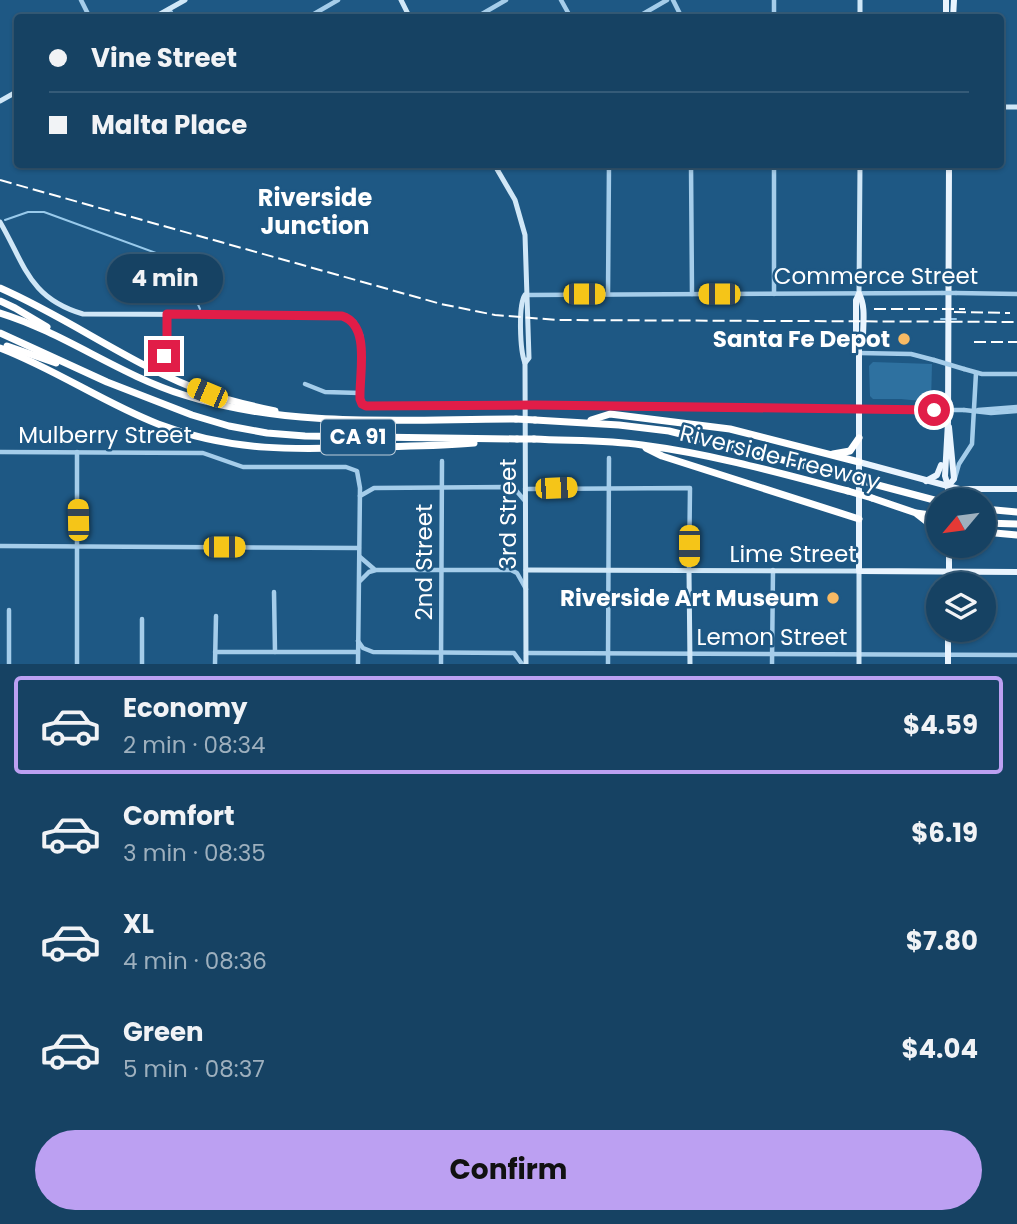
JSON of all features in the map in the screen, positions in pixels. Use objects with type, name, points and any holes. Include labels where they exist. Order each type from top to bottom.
[{"type":"highway","points":[[0,288],[175,380],[227,400],[309,419]]},
{"type":"highway","points":[[0,301],[68,340]]},
{"type":"highway","name":"Riverside Freeway","points":[[0,313],[68,340],[132,375],[183,395],[252,413],[309,419],[516,419],[584,422],[669,431],[926,498]]},
{"type":"highway","name":"Riverside Freeway","points":[[0,333],[92,376],[211,421],[267,433],[639,444],[706,455],[848,491],[916,513],[926,521]]},
{"type":"highway","points":[[0,346],[92,376]]},
{"type":"highway","points":[[0,346],[146,419],[209,440],[291,450],[445,446],[506,439]]},
{"type":"highway","points":[[584,422],[610,414],[690,423],[730,429],[859,462]]},
{"type":"highway","points":[[832,454],[850,451],[859,438]]},
{"type":"highway","points":[[639,444],[663,456],[859,519]]},
{"type":"highway","points":[[996,510],[1017,512]]},
{"type":"highway","points":[[996,523],[1017,524]]},
{"type":"highway","points":[[996,533],[1017,535]]},
{"type":"main road","points":[[160,14],[185,0]]},
{"type":"main road","name":"3rd Street","points":[[496,168],[515,200],[525,234],[525,295],[522,300],[526,489],[524,664]]},
{"type":"main road","points":[[859,664],[859,341],[856,337],[856,300],[859,294],[860,168]]},
{"type":"main road","points":[[948,486],[944,476],[948,422],[949,168]]},
{"type":"main road","points":[[0,222],[35,287],[63,307],[82,314],[342,316],[354,322]]},
{"type":"main road","points":[[948,422],[954,479],[948,486]]},
{"type":"main road","points":[[926,481],[940,473],[945,453]]},
{"type":"main road","points":[[859,462],[959,489],[1017,489]]},
{"type":"main road","points":[[949,558],[949,572]]},
{"type":"main road","name":"Lime Street","points":[[526,570],[926,572]]},
{"type":"main road","points":[[689,571],[690,664]]},
{"type":"main road","name":"Lime Street","points":[[996,572],[1017,572]]},
{"type":"main road","points":[[948,642],[948,664]]},
{"type":"street","points":[[314,14],[338,0]]},
{"type":"street","points":[[482,14],[506,0]]},
{"type":"street","points":[[644,14],[670,0]]},
{"type":"street","points":[[169,9],[172,14]]},
{"type":"street","points":[[608,294],[609,168]]},
{"type":"street","points":[[691,168],[691,294]]},
{"type":"street","points":[[774,168],[774,294]]},
{"type":"street","name":"Commerce Street","points":[[525,295],[1017,294]]},
{"type":"street","points":[[164,356],[167,314]]},
{"type":"street","points":[[354,322],[361,335],[360,393],[362,404],[366,406],[525,405],[974,411],[1017,409]]},
{"type":"street","points":[[859,353],[911,354],[976,373],[1017,374]]},
{"type":"street","points":[[954,479],[972,444],[976,373]]},
{"type":"street","points":[[305,383],[325,392],[360,393]]},
{"type":"street","name":"Mulberry Street","points":[[0,452],[203,453],[243,467],[346,467],[357,471],[360,478],[374,488]]},
{"type":"street","points":[[77,452],[77,664]]},
{"type":"street","points":[[608,458],[608,664]]},
{"type":"street","name":"2nd Street","points":[[441,664],[442,461]]},
{"type":"street","points":[[358,664],[360,478]]},
{"type":"street","points":[[360,496],[366,490],[374,488],[514,488],[526,502]]},
{"type":"street","points":[[526,489],[690,488],[689,571]]},
{"type":"street","points":[[0,546],[359,548]]},
{"type":"street","points":[[359,556],[364,563],[376,570]]},
{"type":"street","points":[[359,582],[364,575],[376,570],[511,570],[517,573],[526,589]]},
{"type":"street","points":[[772,664],[773,570]]},
{"type":"street","points":[[274,592],[275,652]]},
{"type":"street","points":[[9,610],[9,664]]},
{"type":"street","points":[[215,664],[216,616]]},
{"type":"street","points":[[142,619],[142,664]]},
{"type":"street","points":[[358,641],[363,648],[373,652],[514,653],[524,664]]},
{"type":"street","points":[[215,652],[358,652]]},
{"type":"street","points":[[358,664],[361,658],[373,652]]},
{"type":"street","name":"Lemon Street","points":[[526,653],[1017,655]]},
{"type":"shaded area","points":[[873,362],[932,364],[931,402],[873,399],[870,396],[869,366]]},
{"type":"waterway","points":[[5,220],[28,212],[44,212],[167,257],[183,270],[200,309]]},
{"type":"waterway","points":[[941,319],[956,319]]},
{"type":"railway","points":[[0,180],[441,304],[495,315],[557,320],[1017,322]]},
{"type":"railway","points":[[874,309],[965,309]]},
{"type":"railway","points":[[954,312],[1010,313]]},
{"type":"railway","points":[[974,342],[1017,342]]},
{"type":"place","name":"Santa Fe Depot","points":[[904,339]]},
{"type":"place","name":"Riverside Art Museum","points":[[833,598]]},
{"type":"district","name":"Riverside Junction","points":[[315,212]]},
{"type":"route","points":[[164,356],[167,314],[342,316],[354,322],[361,335],[360,399],[366,406],[534,405],[934,410]]}]
